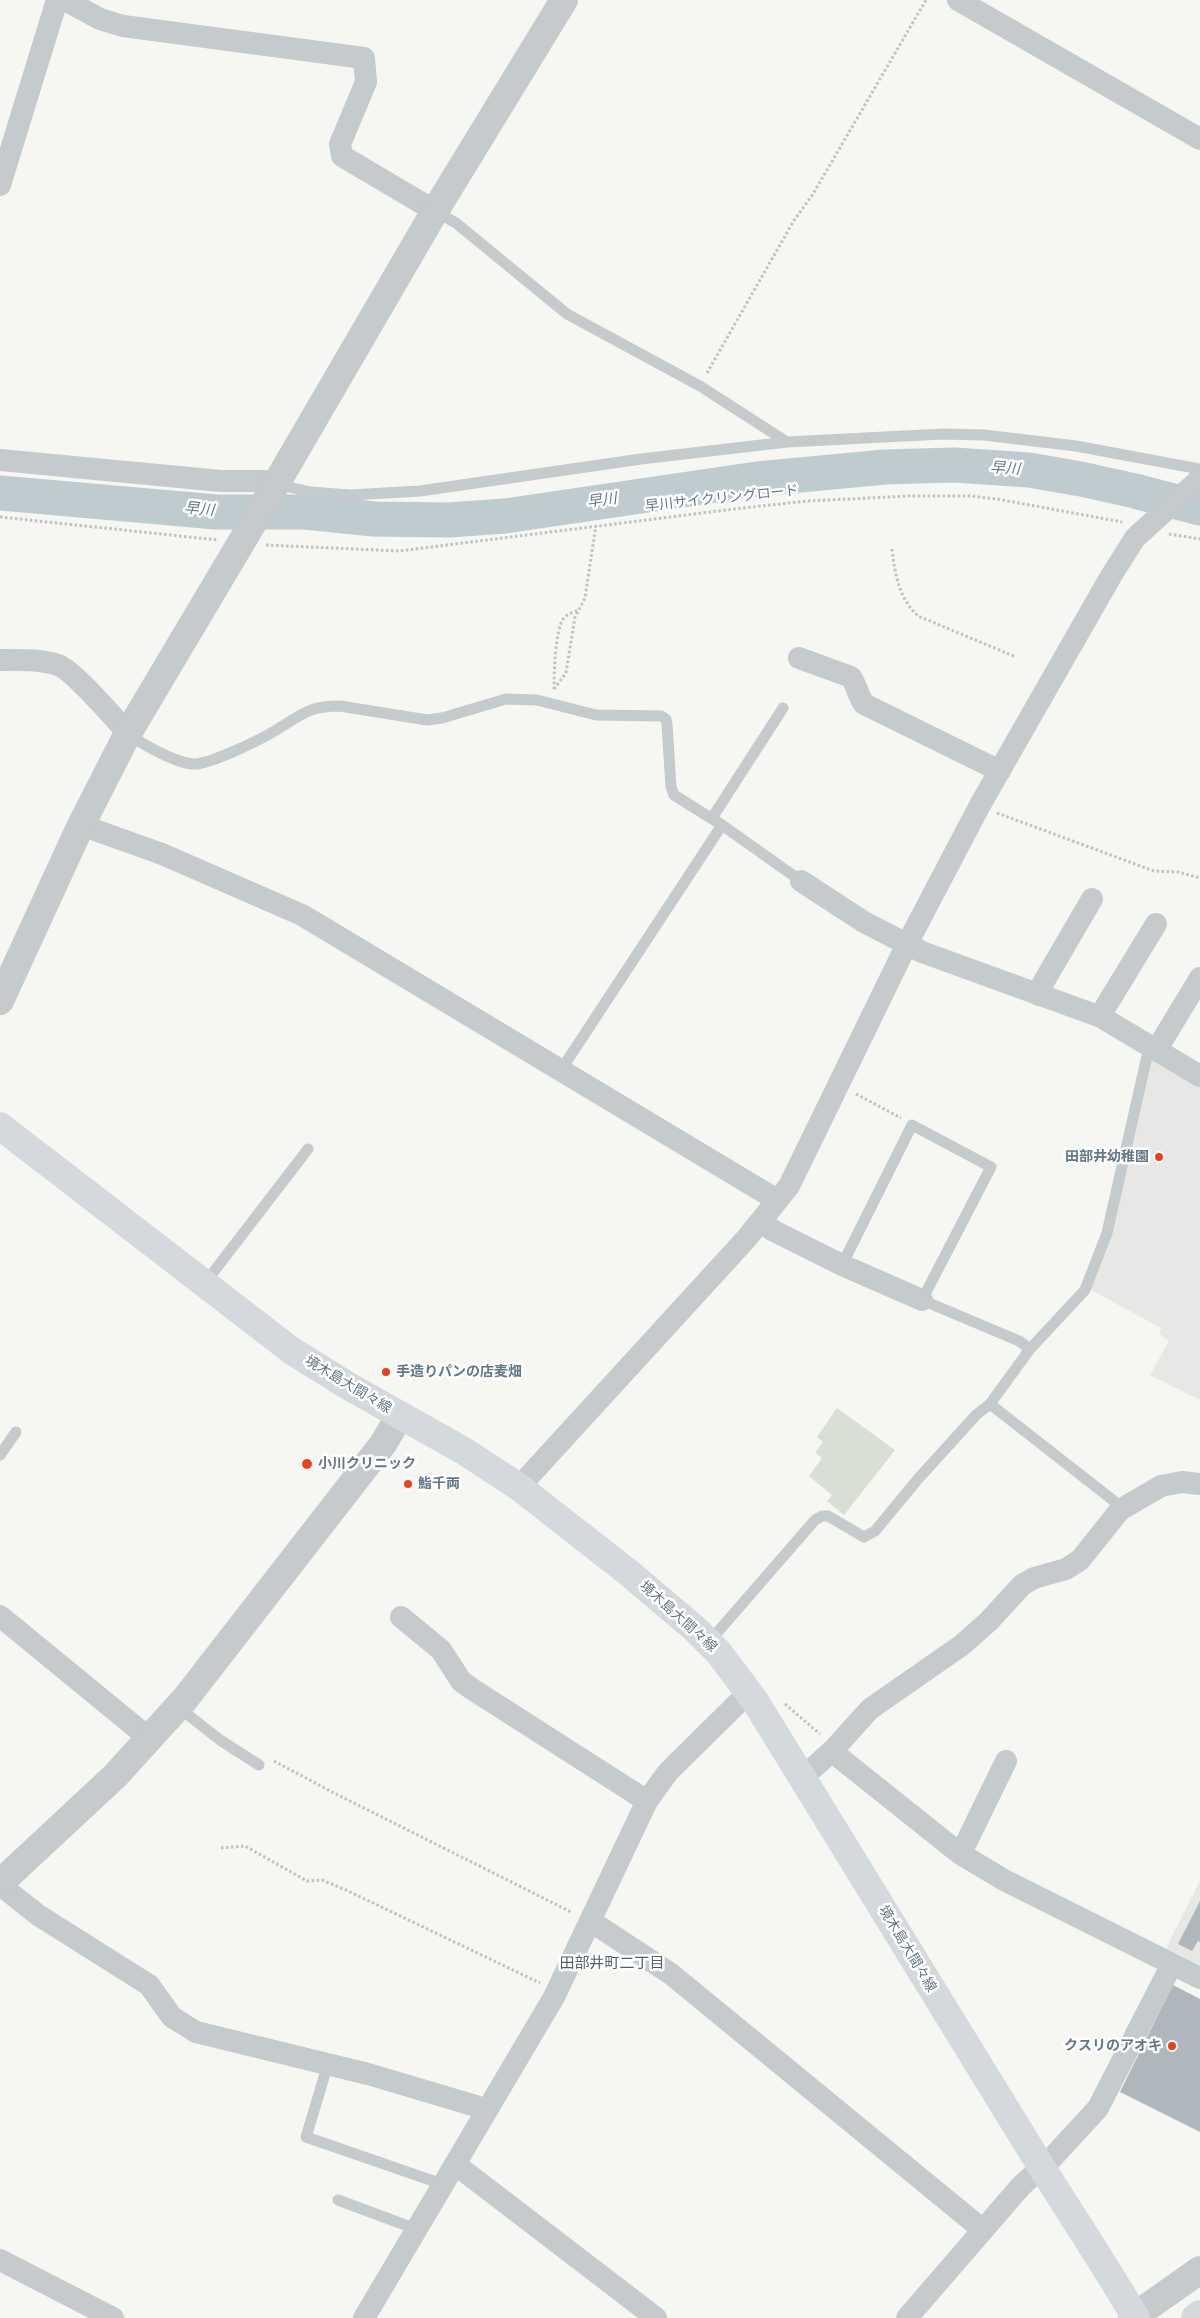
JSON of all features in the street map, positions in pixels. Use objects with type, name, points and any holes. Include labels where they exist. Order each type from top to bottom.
[{"type":"main road","name":"境木島大間々線","points":[[0,1126],[292,1350],[464,1451],[519,1487],[629,1573],[709,1642],[749,1692],[1041,2167],[1118,2286],[1134,2317]]},
{"type":"main road","points":[[1195,2318],[1200,2314]]},
{"type":"street","points":[[0,185],[57,0]]},
{"type":"street","points":[[65,0],[100,19],[123,26],[364,58],[366,82],[340,144],[342,156],[434,211]]},
{"type":"street","points":[[0,1002],[81,825],[128,733],[274,488],[434,211],[564,0]]},
{"type":"street","points":[[958,0],[1200,139]]},
{"type":"street","points":[[0,460],[221,481],[264,481],[274,488]]},
{"type":"street","points":[[519,1487],[762,1221],[789,1186],[906,944],[980,805],[1126,550],[1158,529],[1200,479]]},
{"type":"street","points":[[799,658],[851,677],[856,685],[858,697],[864,704],[1000,771]]},
{"type":"street","points":[[0,660],[43,662],[60,666],[72,675],[128,733]]},
{"type":"street","points":[[81,825],[162,854],[302,915],[777,1200]]},
{"type":"street","points":[[801,881],[864,922],[922,952],[1101,1017],[1200,1076]]},
{"type":"street","points":[[1039,995],[1043,983],[1092,900]]},
{"type":"street","points":[[1101,1017],[1156,924]]},
{"type":"street","points":[[1154,1048],[1200,978]]},
{"type":"street","points":[[762,1221],[772,1230],[842,1265],[922,1300]]},
{"type":"street","points":[[400,1415],[383,1444],[178,1707],[115,1776],[1,1883],[9,1892],[38,1914],[149,1985],[172,2017],[196,2032],[328,2064],[458,2100],[486,2111]]},
{"type":"street","points":[[802,1778],[828,1744],[870,1709],[962,1645],[989,1621],[1022,1585],[1034,1578],[1066,1568],[1080,1560],[1120,1510],[1161,1486],[1182,1482],[1200,1484]]},
{"type":"street","points":[[1,1617],[150,1739]]},
{"type":"street","points":[[401,1617],[441,1650],[461,1681],[647,1801]]},
{"type":"street","points":[[364,2318],[554,1998],[592,1922],[647,1801],[668,1772],[749,1692]]},
{"type":"street","points":[[828,1744],[840,1758],[959,1853],[1004,1880],[1200,1978]]},
{"type":"street","points":[[959,1853],[967,1841],[1006,1761]]},
{"type":"street","points":[[592,1922],[685,1986],[983,2230]]},
{"type":"street","points":[[907,2318],[1021,2186],[1098,2108],[1172,1964]]},
{"type":"street","points":[[455,2164],[656,2318]]},
{"type":"street","points":[[0,2260],[113,2318]]},
{"type":"street","points":[[1134,2317],[1200,2270]]},
{"type":"lane","points":[[434,211],[456,223],[567,314],[700,386],[787,442]]},
{"type":"lane","points":[[274,488],[350,495],[420,491],[641,459],[787,442],[943,434],[984,435],[1076,446],[1200,469]]},
{"type":"lane","points":[[128,733],[141,744],[194,764],[217,758],[281,728],[305,711],[317,708],[340,706],[427,720],[442,718],[506,699],[537,700],[590,715],[656,716],[666,719],[671,791],[801,881]]},
{"type":"lane","points":[[561,1070],[717,822],[783,708]]},
{"type":"lane","points":[[709,1642],[815,1520],[822,1516],[828,1516],[836,1519],[857,1535],[870,1536],[976,1415],[990,1404],[1030,1349],[1084,1290],[1093,1273],[1107,1233],[1147,1056],[1154,1048]]},
{"type":"lane","points":[[842,1265],[912,1125],[991,1167],[922,1300],[1019,1341],[1030,1349]]},
{"type":"lane","points":[[205,1283],[308,1149]]},
{"type":"lane","points":[[990,1404],[1114,1501],[1120,1510]]},
{"type":"lane","points":[[0,1454],[16,1432]]},
{"type":"lane","points":[[178,1707],[220,1740],[259,1765]]},
{"type":"lane","points":[[328,2064],[306,2137],[442,2184]]},
{"type":"lane","points":[[338,2200],[416,2229]]},
{"type":"path","points":[[700,386],[793,222],[813,194],[926,0]]},
{"type":"path","name":"早川サイクリングロード","points":[[0,517],[242,541],[399,551],[596,525],[807,501],[949,495],[998,499],[1127,523]]},
{"type":"path","points":[[554,690],[566,673],[578,610],[584,598],[596,525]]},
{"type":"path","points":[[1158,529],[1200,539]]},
{"type":"path","points":[[892,549],[894,574],[903,598],[908,607],[918,616],[1016,657]]},
{"type":"path","points":[[550,704],[554,690],[555,654],[561,624],[564,617],[578,610]]},
{"type":"path","points":[[980,805],[991,811],[1154,871],[1178,872],[1200,878]]},
{"type":"path","points":[[838,1084],[912,1125]]},
{"type":"path","points":[[782,1701],[828,1744]]},
{"type":"path","points":[[270,1759],[334,1794],[592,1922]]},
{"type":"path","points":[[222,1848],[245,1846],[307,1881],[322,1880],[346,1890],[546,1986],[554,1998]]},
{"type":"shaded area","points":[[1152,1057],[1200,1086],[1200,1400],[1150,1375],[1169,1341],[1159,1334],[1161,1328],[1091,1290],[1112,1234]]},
{"type":"shaded area","points":[[837,1408],[895,1450],[844,1515],[827,1501],[832,1495],[809,1476],[822,1458],[815,1453],[823,1442],[817,1437]]},
{"type":"shaded area","points":[[1200,1881],[1200,1967],[1167,1951],[1167,1946]]},
{"type":"building","points":[[1200,1901],[1200,1942],[1198,1941],[1192,1951],[1178,1944]]},
{"type":"building","name":"クスリのアオキ","points":[[1173,1985],[1200,1999],[1200,2132],[1120,2092]]},
{"type":"waterway","name":"早川","points":[[0,493],[216,512],[305,512],[374,519],[449,520],[505,516],[757,479],[885,467],[954,465],[1029,470],[1081,479],[1200,508]]},
{"type":"place","name":"田部井幼稚園","points":[[1159,1157]]},
{"type":"place","name":"手造りパンの店麦畑","points":[[386,1372]]},
{"type":"place","name":"小川クリニック","points":[[307,1464]]},
{"type":"place","name":"鮨千両","points":[[408,1484]]},
{"type":"place","name":"クスリのアオキ","points":[[1172,2046]]},
{"type":"district","name":"田部井町二丁目","points":[[612,1964]]}]
